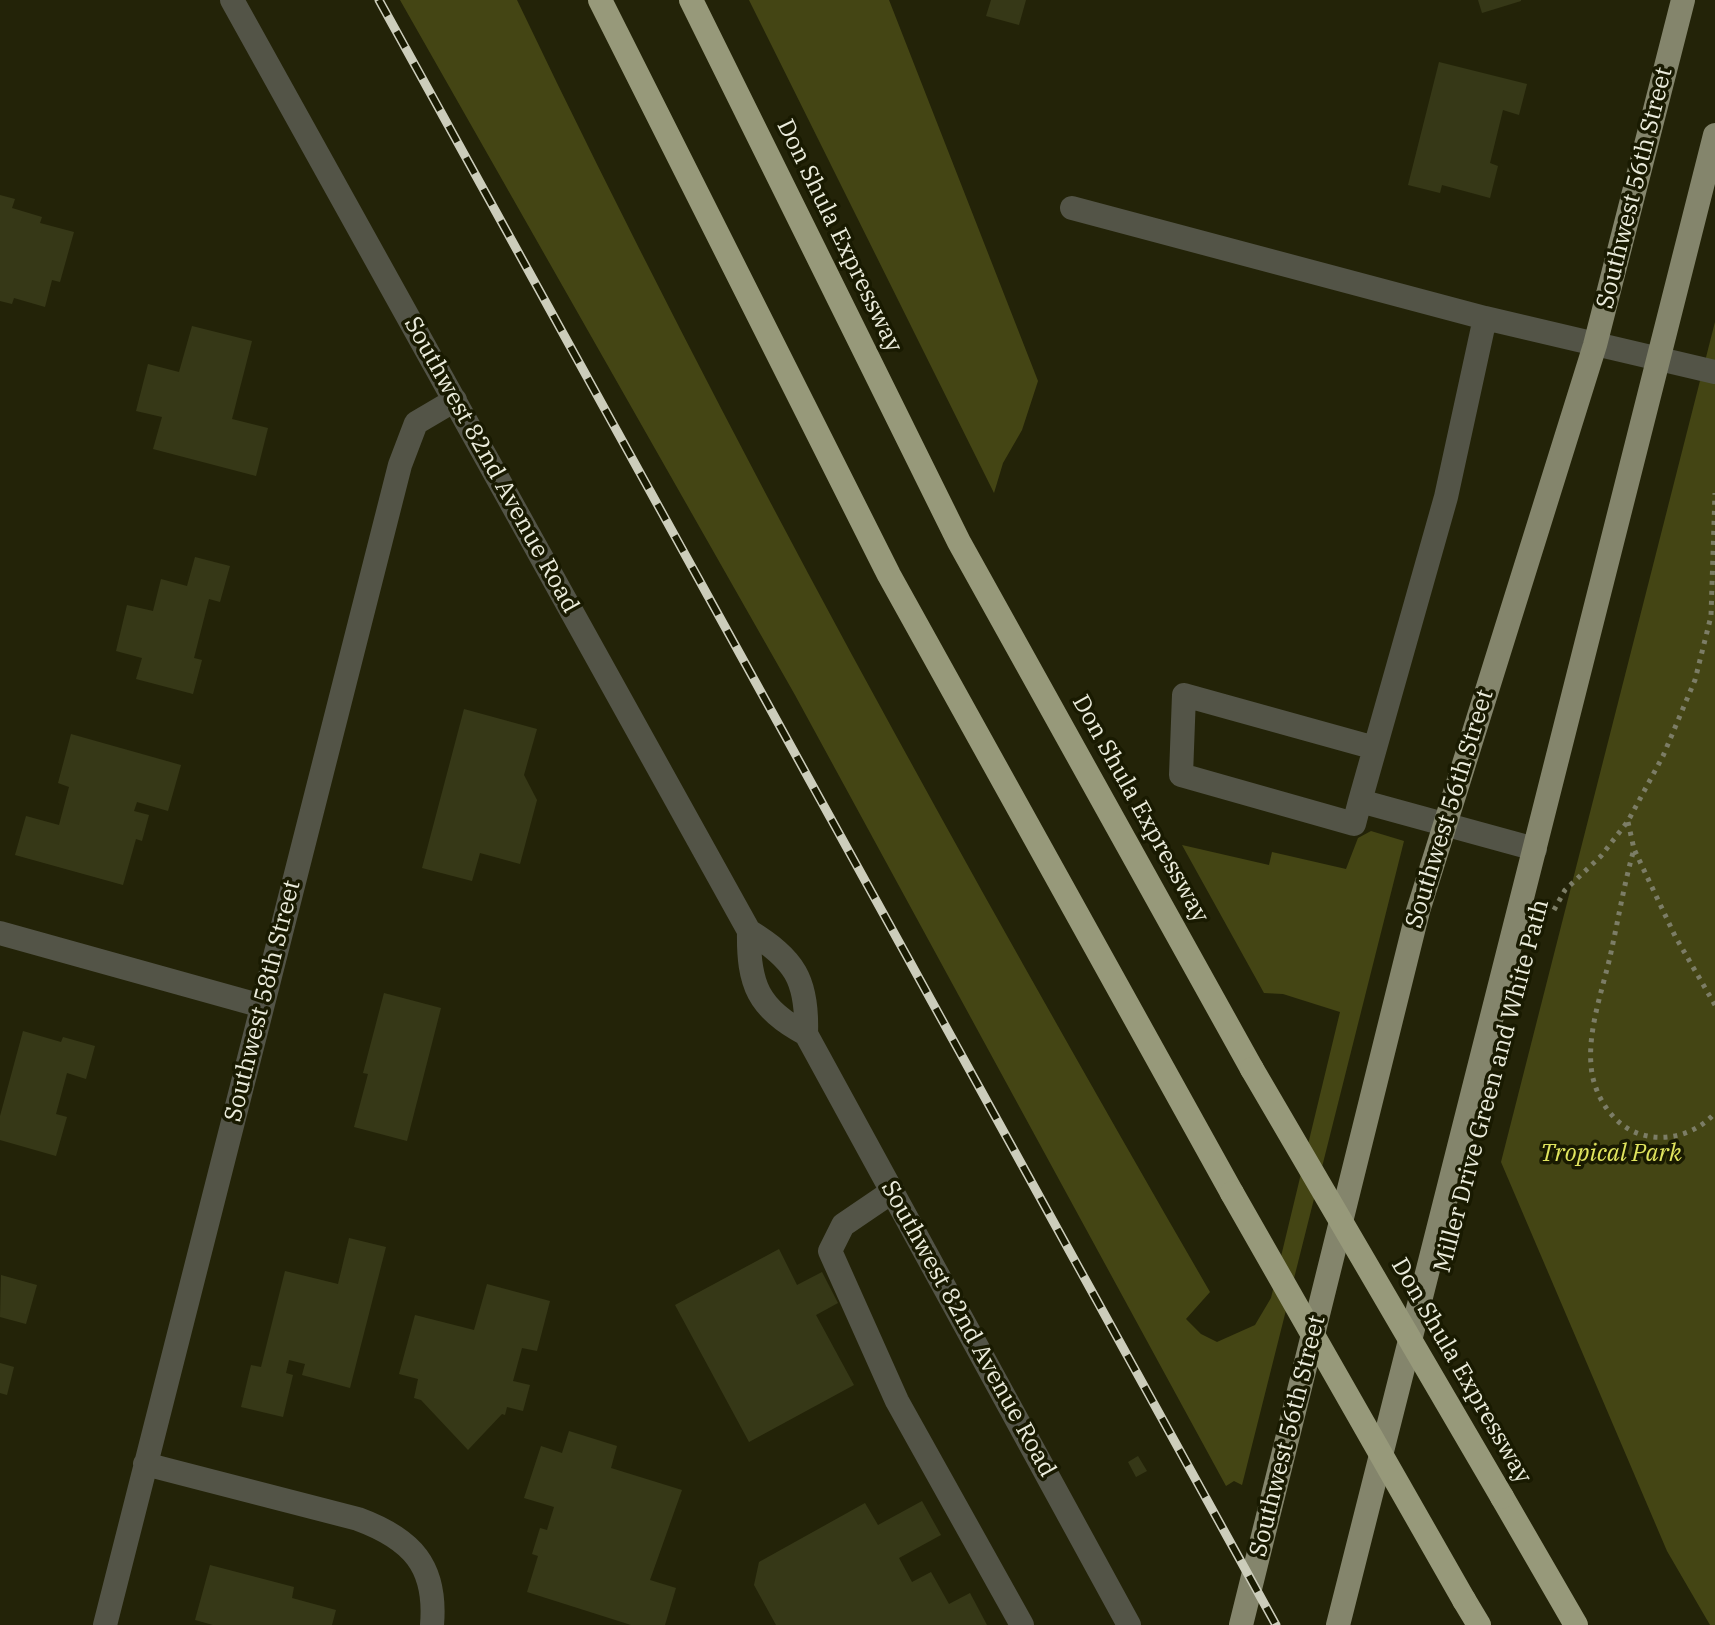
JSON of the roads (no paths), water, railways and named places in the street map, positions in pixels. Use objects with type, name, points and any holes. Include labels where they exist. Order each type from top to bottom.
[{"type":"highway","points":[[600,0],[889,575],[1232,1193],[1479,1625]]},
{"type":"highway","name":"Don Shula Expressway","points":[[691,0],[959,542],[1252,1069],[1576,1625]]},
{"type":"main road","name":"Southwest 56th Street","points":[[1241,1625],[1418,911],[1595,345],[1683,0]]},
{"type":"main road","points":[[1338,1625],[1715,135]]},
{"type":"street","name":"Southwest 82nd Avenue Road","points":[[232,0],[749,931],[750,967],[759,994],[780,1020],[806,1034]]},
{"type":"street","points":[[1072,208],[1485,318],[1715,372]]},
{"type":"street","points":[[1375,748],[1184,695],[1181,775],[1354,824],[1446,497],[1485,318]]},
{"type":"street","name":"Southwest 58th Street","points":[[105,1625],[407,441],[416,423],[455,400]]},
{"type":"street","points":[[1360,801],[1535,849]]},
{"type":"street","name":"Southwest 82nd Avenue Road","points":[[749,931],[772,946],[796,971],[807,1007],[806,1034],[1127,1625]]},
{"type":"street","points":[[0,933],[262,1006]]},
{"type":"street","points":[[893,1191],[843,1225],[830,1251],[897,1401],[1022,1625]]},
{"type":"street","points":[[145,1464],[358,1519],[390,1533],[423,1564],[433,1599],[432,1625]]},
{"type":"railway","points":[[379,0],[1276,1625]]},
{"type":"park label","name":"Tropical Park","points":[[1611,1154]]}]
